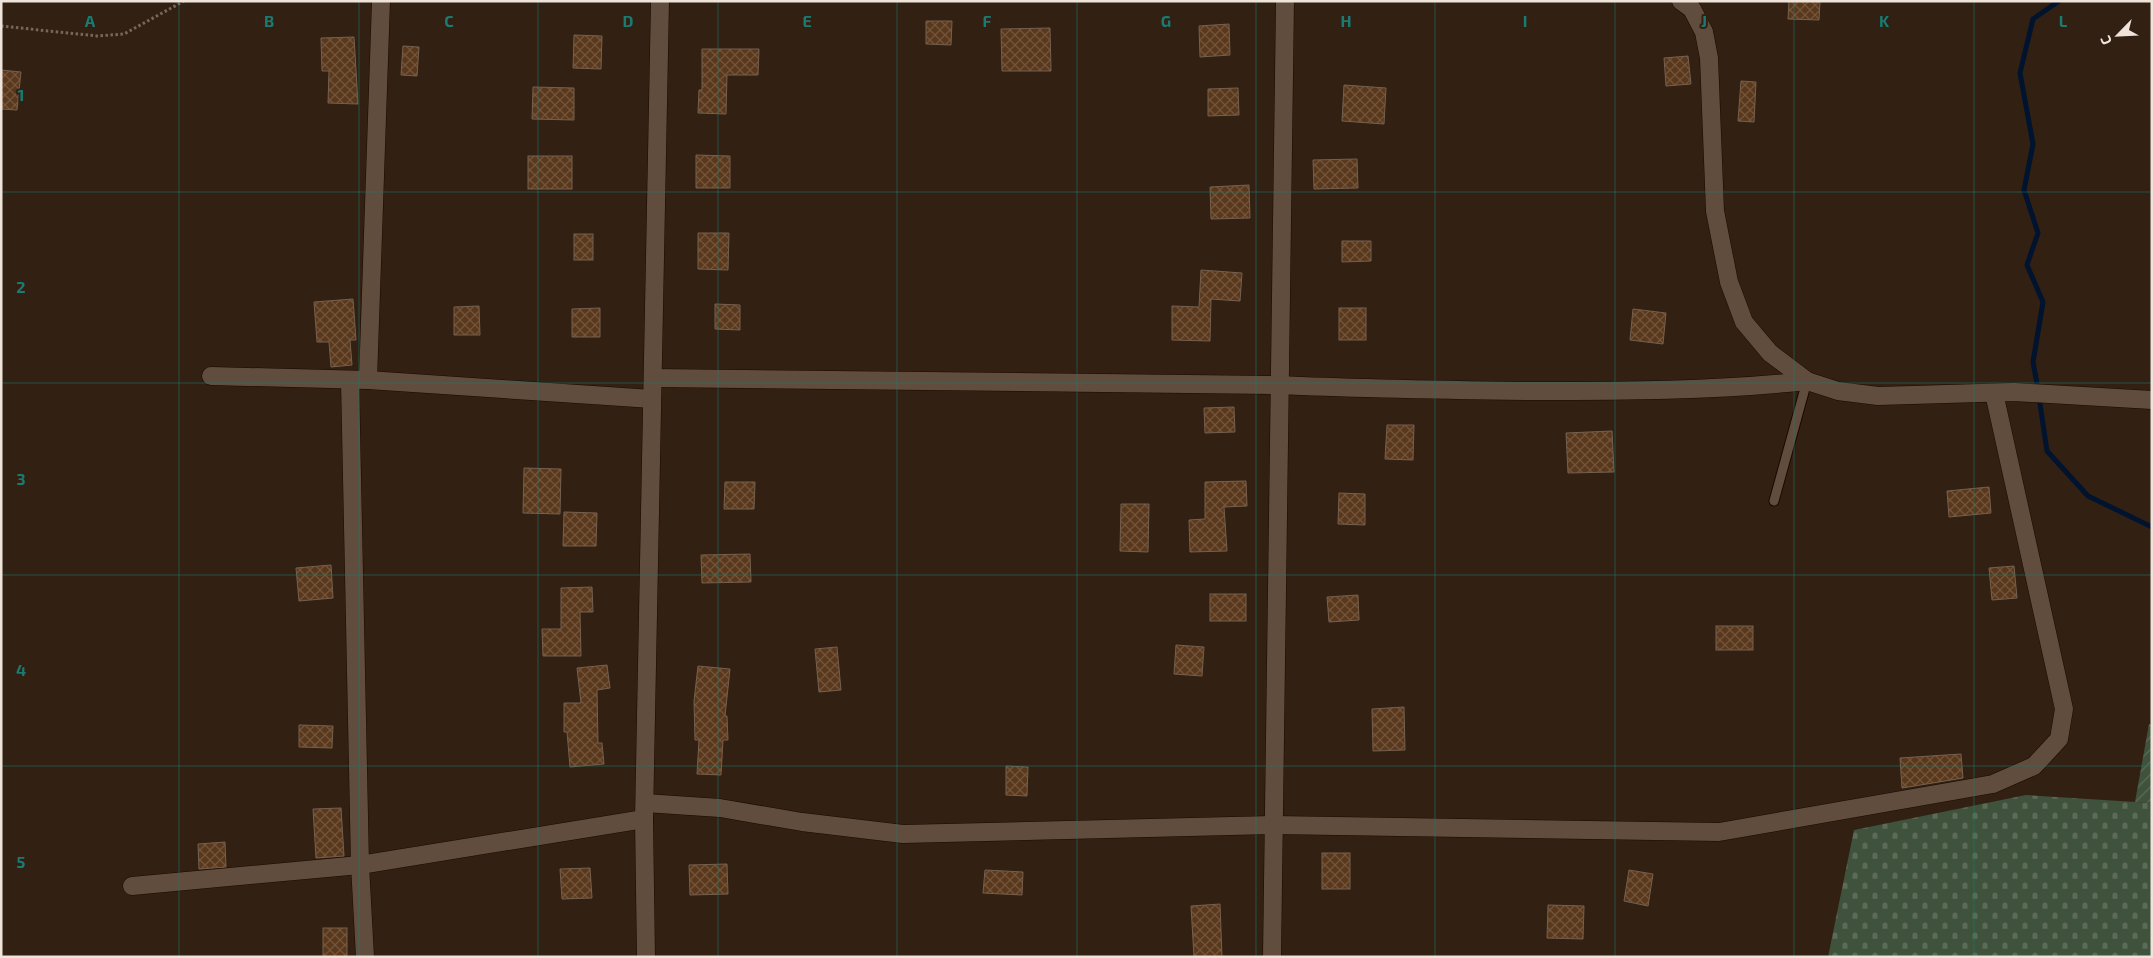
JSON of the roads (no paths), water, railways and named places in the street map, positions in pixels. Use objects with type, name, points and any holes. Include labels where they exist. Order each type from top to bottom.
[{"type":"street","points":[[368,380],[381,1]]},
{"type":"street","points":[[646,957],[644,811],[660,1]]},
{"type":"street","points":[[1272,957],[1284,1]]},
{"type":"street","points":[[1681,1],[1692,9],[1704,32],[1710,58],[1715,211],[1728,282],[1744,322],[1770,352],[1807,381],[1838,391],[1878,396],[2014,392],[2152,400]]},
{"type":"street","points":[[211,376],[368,380],[652,399]]},
{"type":"street","points":[[653,378],[1279,384],[1374,390],[1646,392],[1720,389],[1807,381]]},
{"type":"street","points":[[350,380],[360,865],[366,957]]},
{"type":"street","points":[[132,886],[360,865],[644,811],[720,808],[802,822],[903,834],[1273,825],[1718,832],[1993,784],[2034,766],[2058,739],[2064,709],[1994,393]]},
{"type":"lane","points":[[1774,501],[1807,381]]},
{"type":"waterway","points":[[2038,389],[2033,362],[2043,302],[2027,265],[2038,233],[2024,190],[2033,144],[2020,73],[2033,19],[2059,1]]},
{"type":"waterway","points":[[2039,397],[2047,451],[2088,496],[2152,527]]}]
